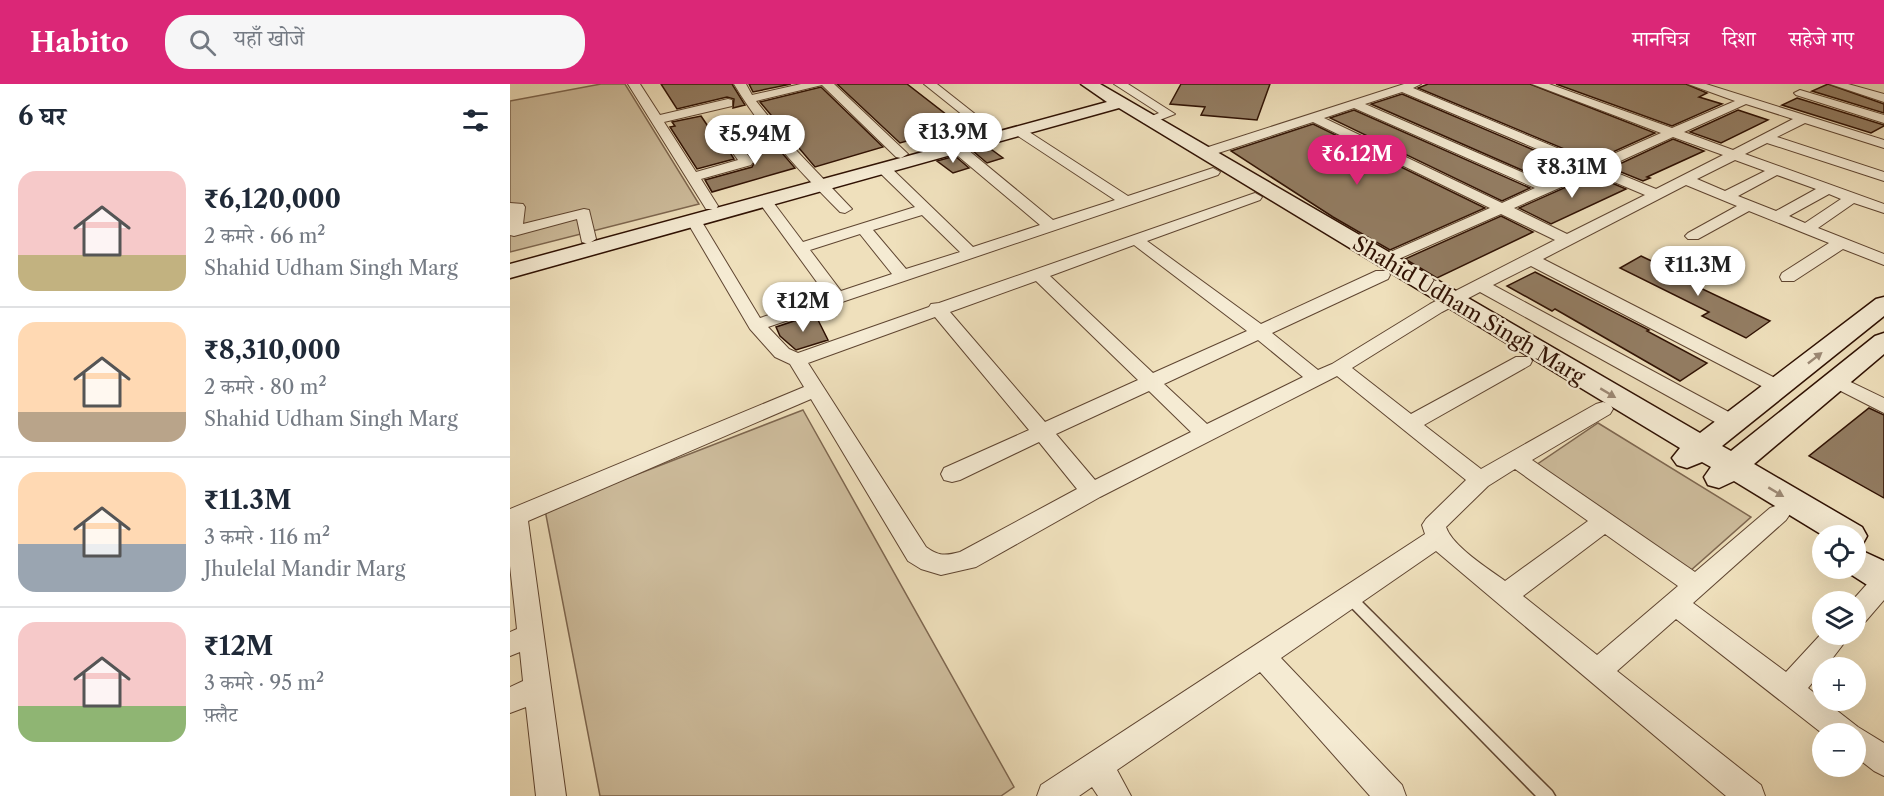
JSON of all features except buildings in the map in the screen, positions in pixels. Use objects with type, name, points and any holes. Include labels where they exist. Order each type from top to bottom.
[{"type":"street","points":[[634,84],[711,206]]},
{"type":"street","points":[[740,84],[748,99],[817,182],[845,209]]},
{"type":"street","points":[[748,99],[817,84]]},
{"type":"street","points":[[827,84],[901,154]]},
{"type":"street","points":[[930,84],[988,129]]},
{"type":"street","name":"Shahid Udham Singh Marg","points":[[1070,84],[1107,96],[1148,120],[1255,197],[1384,268]]},
{"type":"street","points":[[1538,84],[1884,209]]},
{"type":"street","points":[[1694,84],[1884,144]]},
{"type":"street","points":[[1719,92],[1734,84]]},
{"type":"street","points":[[1771,108],[1817,84]]},
{"type":"street","points":[[1836,84],[1884,98]]},
{"type":"street","points":[[756,325],[1127,201],[1313,117],[1409,86],[1656,194]]},
{"type":"street","points":[[1800,93],[1884,119]]},
{"type":"street","points":[[510,271],[765,201],[901,154],[1107,96]]},
{"type":"street","points":[[510,260],[711,206],[883,168],[1019,131],[1107,96]]},
{"type":"street","name":"Shahid Udham Singh Marg","points":[[1107,96],[1209,162],[1693,453],[1725,472],[1829,525]]},
{"type":"street","points":[[951,474],[1260,332],[1502,208],[1746,100]]},
{"type":"street","points":[[656,120],[728,103]]},
{"type":"street","points":[[1355,104],[1547,188]]},
{"type":"street","points":[[1313,117],[1567,240]]},
{"type":"street","points":[[694,220],[756,325],[782,353],[797,360],[917,554],[930,564],[946,567],[967,560],[1092,491],[1339,368],[1444,304],[1803,119]]},
{"type":"street","points":[[692,177],[746,162],[721,128]]},
{"type":"street","points":[[1019,131],[1127,201]]},
{"type":"street","points":[[1766,138],[1884,177]]},
{"type":"street","points":[[957,148],[1051,226]]},
{"type":"street","points":[[1803,180],[1834,161]]},
{"type":"street","points":[[883,168],[970,253]]},
{"type":"street","points":[[1726,196],[1777,170]]},
{"type":"street","points":[[1686,180],[1884,260]]},
{"type":"street","points":[[1777,217],[1827,189]]},
{"type":"street","points":[[797,360],[937,308],[1255,197]]},
{"type":"street","points":[[1806,229],[1852,198]]},
{"type":"street","points":[[765,201],[837,298]]},
{"type":"street","points":[[1693,237],[1749,205]]},
{"type":"street","points":[[510,207],[518,207],[514,231],[584,213],[588,239]]},
{"type":"street","points":[[800,248],[925,209]]},
{"type":"street","points":[[863,228],[903,276]]},
{"type":"street","points":[[1136,239],[1260,332],[1316,378]]},
{"type":"street","points":[[1865,253],[1884,240]]},
{"type":"street","points":[[1788,277],[1841,243]]},
{"type":"street","points":[[1530,259],[1778,387]]},
{"type":"street","points":[[1038,273],[1206,435]]},
{"type":"street","points":[[1480,285],[1731,422]]},
{"type":"street","name":"Shahid Udham Singh Marg","points":[[1444,304],[1523,361],[1603,409],[1693,453]]},
{"type":"street","points":[[1693,453],[1884,304]]},
{"type":"street","points":[[937,308],[1092,491]]},
{"type":"street","points":[[1725,472],[1884,341]]},
{"type":"street","points":[[1408,425],[1523,361]]},
{"type":"street","points":[[1339,368],[1479,480]]},
{"type":"street","points":[[1836,381],[1884,406]]},
{"type":"street","points":[[550,796],[537,688],[520,639],[513,517],[815,390]]},
{"type":"street","points":[[1603,409],[1479,480],[1434,525],[1438,538],[1457,557],[1598,670],[1735,792]]},
{"type":"street","points":[[1516,459],[1696,586]]},
{"type":"street","name":"Shahid Udham Singh Marg","points":[[1725,472],[1778,514],[1812,535]]},
{"type":"street","points":[[1598,670],[1778,514]]},
{"type":"street","points":[[1505,595],[1605,521]]},
{"type":"street","points":[[1052,796],[1438,538]]},
{"type":"street","points":[[1866,544],[1884,555]]},
{"type":"street","points":[[1866,568],[1884,580],[1866,602]]},
{"type":"street","points":[[1675,604],[1832,723]]},
{"type":"street","points":[[1788,690],[1828,645]]},
{"type":"street","points":[[1262,656],[1391,796]]},
{"type":"street","points":[[510,700],[537,688]]},
{"type":"street","points":[[1866,748],[1884,761]]},
{"type":"street","points":[[1096,766],[1116,796]]},
{"type":"lane","points":[[1349,597],[1546,796]]},
{"type":"shaded area","points":[[601,84],[625,84],[699,204],[510,252],[510,101]]},
{"type":"shaded area","points":[[803,410],[1014,787],[1001,796],[600,796],[545,510]]},
{"type":"shaded area","points":[[1598,423],[1751,517],[1690,571],[1536,465]]}]
